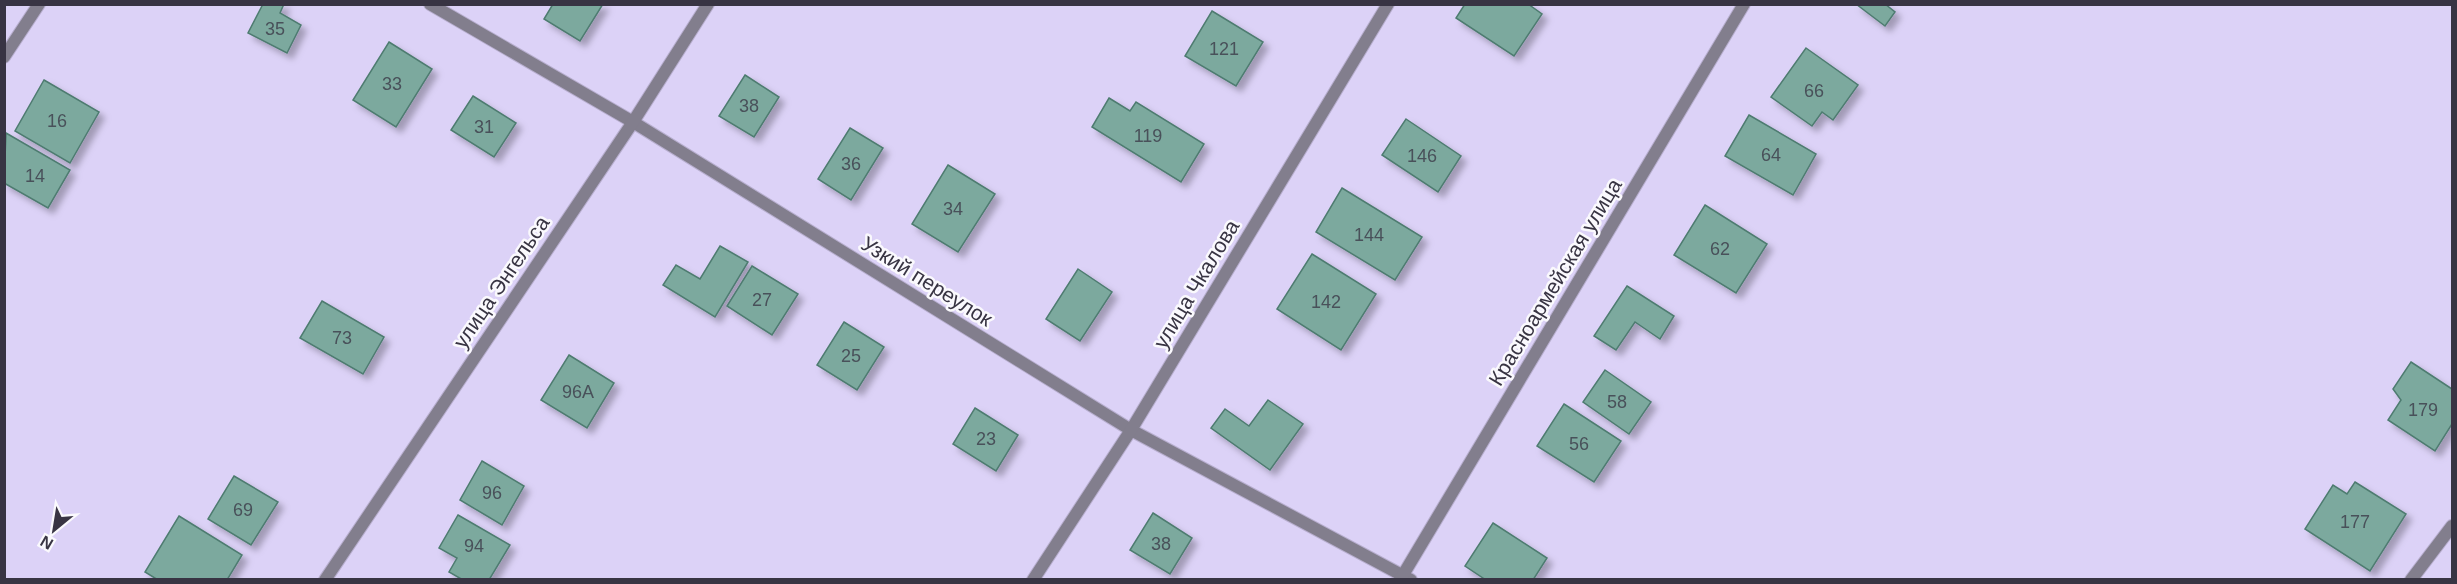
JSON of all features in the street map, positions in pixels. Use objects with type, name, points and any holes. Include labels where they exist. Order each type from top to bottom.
[{"type":"street","points":[[4,57],[39,4]]},
{"type":"street","name":"Узкий переулок","points":[[430,4],[633,122],[1131,430],[1405,578]]},
{"type":"street","name":"улица Энгельса","points":[[325,579],[633,122],[708,4]]},
{"type":"street","name":"улица Чкалова","points":[[1033,579],[1131,430],[1388,4]]},
{"type":"street","name":"Красноармейская улица","points":[[1405,578],[1744,4]]},
{"type":"street","points":[[2411,579],[2452,526]]},
{"type":"building","points":[[263,4],[284,4],[280,13],[301,25],[287,53],[248,33]]},
{"type":"building","points":[[553,4],[603,4],[580,41],[544,19]]},
{"type":"building","points":[[1465,4],[1528,4],[1542,14],[1514,56],[1456,18]]},
{"type":"building","points":[[1856,4],[1885,4],[1895,12],[1885,26]]},
{"type":"building","points":[[1212,11],[1263,42],[1236,86],[1185,56]]},
{"type":"building","points":[[389,42],[432,69],[396,127],[353,100]]},
{"type":"building","points":[[1806,48],[1858,85],[1833,120],[1822,112],[1812,126],[1771,97]]},
{"type":"building","points":[[745,75],[779,97],[754,137],[719,116]]},
{"type":"building","points":[[44,80],[99,112],[70,163],[15,131]]},
{"type":"building","points":[[473,96],[516,123],[494,157],[451,130]]},
{"type":"building","points":[[1109,98],[1130,111],[1136,102],[1204,144],[1181,182],[1092,127]]},
{"type":"building","points":[[1749,115],[1816,154],[1793,195],[1725,156]]},
{"type":"building","points":[[1406,119],[1461,156],[1438,192],[1382,155]]},
{"type":"building","points":[[850,128],[883,148],[851,200],[818,179]]},
{"type":"building","points":[[6,133],[70,170],[48,208],[4,183]]},
{"type":"building","points":[[948,165],[995,194],[958,252],[912,224]]},
{"type":"building","points":[[1342,188],[1422,237],[1395,280],[1316,232]]},
{"type":"building","points":[[1705,205],[1767,244],[1736,293],[1674,255]]},
{"type":"building","points":[[720,246],[748,262],[715,317],[663,285],[676,265],[700,279]]},
{"type":"building","points":[[1312,254],[1376,294],[1341,350],[1277,309]]},
{"type":"building","points":[[752,266],[798,294],[772,335],[727,306]]},
{"type":"building","points":[[1078,269],[1112,292],[1080,341],[1046,319]]},
{"type":"building","points":[[1627,286],[1674,316],[1660,339],[1635,322],[1616,350],[1594,336]]},
{"type":"building","points":[[322,301],[384,337],[363,374],[300,338]]},
{"type":"building","points":[[844,322],[884,347],[857,390],[817,365]]},
{"type":"building","points":[[569,355],[614,383],[587,428],[541,400]]},
{"type":"building","points":[[2411,362],[2452,389],[2452,424],[2435,451],[2388,420],[2401,400],[2393,389]]},
{"type":"building","points":[[1605,370],[1651,402],[1629,434],[1583,402]]},
{"type":"building","points":[[1268,400],[1303,424],[1270,470],[1211,428],[1225,409],[1249,426]]},
{"type":"building","points":[[1564,404],[1621,441],[1594,482],[1537,446]]},
{"type":"building","points":[[975,408],[1018,435],[996,471],[953,444]]},
{"type":"building","points":[[482,461],[524,486],[502,525],[460,500]]},
{"type":"building","points":[[234,476],[278,502],[251,545],[208,519]]},
{"type":"building","points":[[2355,482],[2406,514],[2370,571],[2305,529],[2333,485],[2347,494]]},
{"type":"building","points":[[1153,513],[1192,538],[1170,574],[1130,550]]},
{"type":"building","points":[[458,515],[510,545],[489,580],[463,580],[449,572],[457,558],[439,548]]},
{"type":"building","points":[[179,516],[242,555],[227,580],[158,580],[145,572]]},
{"type":"building","points":[[1493,523],[1547,558],[1533,580],[1486,580],[1465,566]]}]
